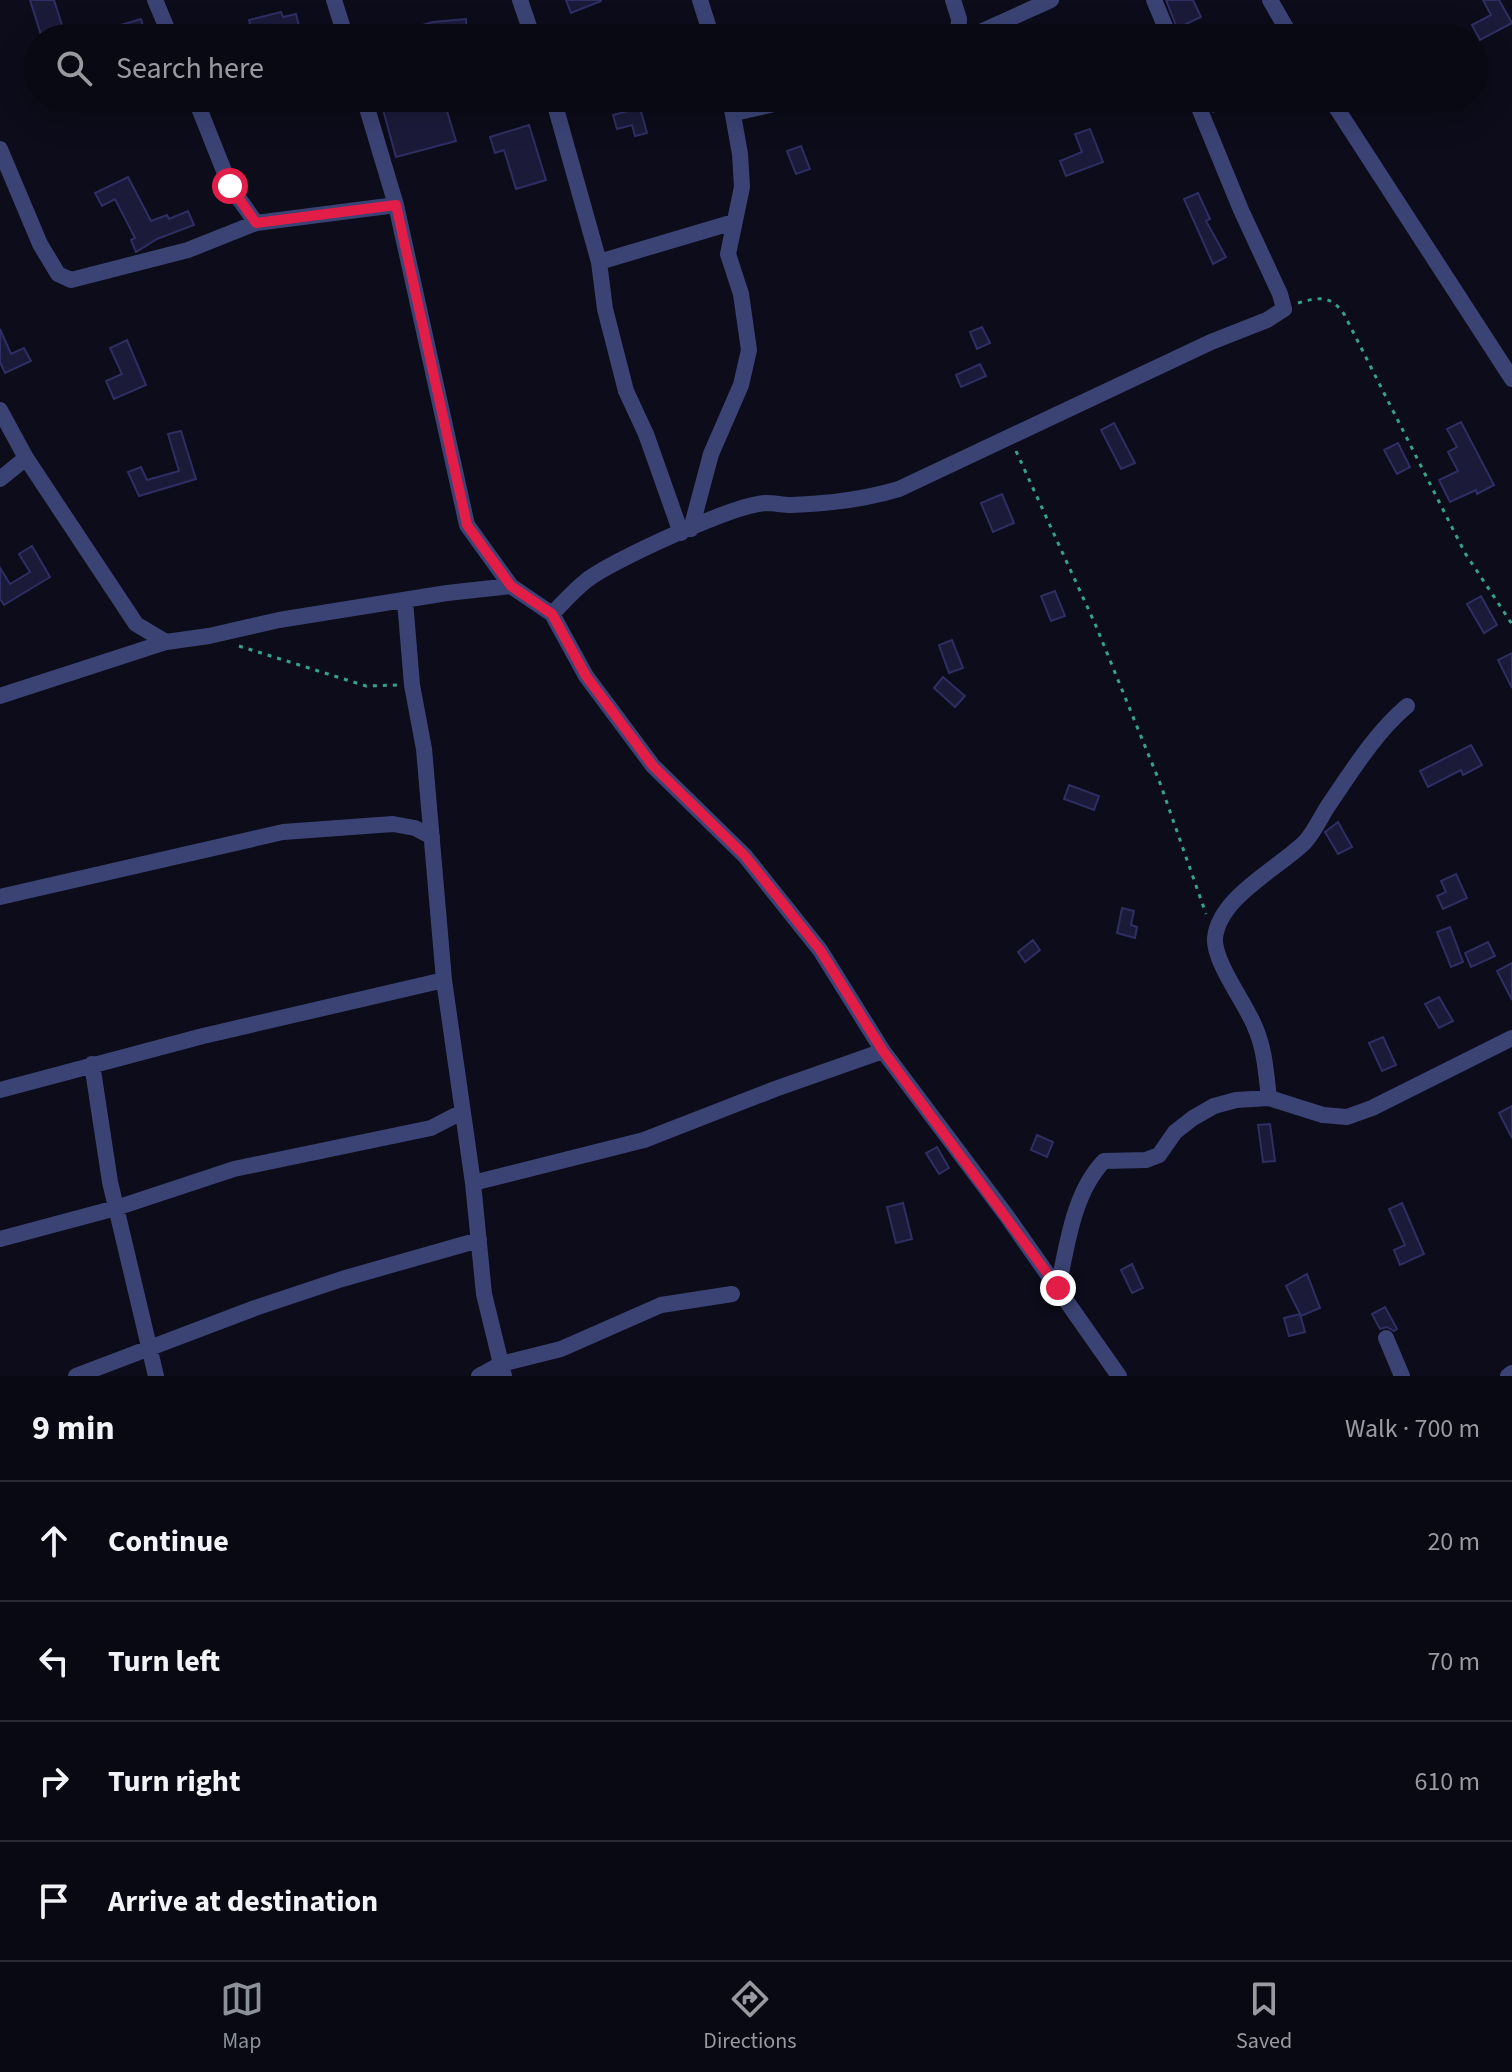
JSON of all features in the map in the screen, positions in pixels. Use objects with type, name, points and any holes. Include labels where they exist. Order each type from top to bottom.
[{"type":"street","points":[[155,0],[165,24]]},
{"type":"street","points":[[334,0],[342,24]]},
{"type":"street","points":[[520,0],[528,24]]},
{"type":"street","points":[[700,0],[708,24]]},
{"type":"street","points":[[953,0],[959,24]]},
{"type":"street","points":[[998,24],[1051,0]]},
{"type":"street","points":[[1154,0],[1164,24]]},
{"type":"street","points":[[1270,0],[1284,24]]},
{"type":"street","points":[[201,112],[230,186],[256,223]]},
{"type":"street","points":[[368,112],[396,205],[467,525],[511,586],[552,614],[586,676],[653,766],[745,856],[820,950],[883,1051],[1119,1376]]},
{"type":"street","points":[[557,112],[599,262],[605,309],[626,391],[686,531]]},
{"type":"street","points":[[686,531],[711,454],[746,370],[749,350],[741,294],[728,254],[742,187],[734,112]]},
{"type":"street","points":[[552,614],[586,581],[611,564],[686,531],[764,503],[790,505],[871,498],[899,489],[1211,342],[1267,320],[1284,309],[1201,112]]},
{"type":"street","points":[[1339,112],[1512,379]]},
{"type":"street","points":[[0,149],[40,244],[58,274],[71,280],[188,250],[256,223],[396,205]]},
{"type":"street","points":[[599,262],[734,222]]},
{"type":"street","points":[[0,410],[26,458],[136,624],[166,642]]},
{"type":"street","points":[[0,479],[26,458]]},
{"type":"street","points":[[0,696],[166,642],[279,620],[511,586]]},
{"type":"street","points":[[405,601],[412,685],[424,749],[444,980],[473,1183],[484,1294],[503,1370]]},
{"type":"street","points":[[1269,1098],[1263,1048],[1254,1024],[1224,969],[1215,940],[1222,918],[1234,901],[1305,841],[1385,724],[1407,706]]},
{"type":"street","points":[[0,897],[283,832],[393,824],[415,828],[432,837]]},
{"type":"street","points":[[0,1090],[92,1064],[444,980]]},
{"type":"street","points":[[1058,1288],[1083,1193],[1092,1173],[1104,1161],[1146,1160],[1159,1155],[1175,1132],[1214,1106],[1236,1100],[1269,1098],[1323,1115],[1347,1117],[1372,1108],[1512,1038]]},
{"type":"street","points":[[473,1183],[644,1140],[883,1051]]},
{"type":"street","points":[[92,1064],[116,1208],[156,1376]]},
{"type":"street","points":[[0,1239],[116,1208],[234,1169],[431,1128],[462,1112]]},
{"type":"street","points":[[76,1376],[255,1308],[342,1279],[479,1240]]},
{"type":"street","points":[[479,1376],[561,1349],[661,1305],[732,1294]]},
{"type":"street","points":[[1386,1338],[1402,1376]]},
{"type":"path","points":[[1284,309],[1318,297],[1337,303],[1465,553],[1512,624]]},
{"type":"path","points":[[1009,437],[1096,626],[1160,783],[1215,940]]},
{"type":"path","points":[[238,646],[366,686],[412,685]]},
{"type":"building","points":[[30,0],[54,0],[62,24],[38,24]]},
{"type":"building","points":[[566,0],[601,0],[601,1],[571,13]]},
{"type":"building","points":[[1166,0],[1193,0],[1201,17],[1186,24],[1175,24]]},
{"type":"building","points":[[1483,0],[1499,0],[1512,23],[1488,36],[1488,24],[1474,24],[1491,15]]},
{"type":"building","points":[[281,12],[283,17],[296,14],[298,24],[250,24],[249,20]]},
{"type":"building","points":[[141,19],[143,24],[124,24]]},
{"type":"building","points":[[466,19],[466,24],[426,24]]},
{"type":"building","points":[[384,112],[447,112],[456,141],[396,157]]},
{"type":"building","points":[[641,112],[647,133],[635,136],[632,125],[617,129],[613,115]]},
{"type":"building","points":[[529,125],[546,180],[516,189],[504,150],[495,153],[490,137]]},
{"type":"building","points":[[1090,129],[1103,162],[1066,176],[1060,161],[1082,152],[1075,134]]},
{"type":"building","points":[[801,146],[810,169],[796,174],[787,151]]},
{"type":"building","points":[[128,177],[151,221],[167,215],[169,219],[188,211],[194,225],[157,239],[136,252],[131,240],[135,238],[115,199],[102,206],[95,193]]},
{"type":"building","points":[[1198,193],[1210,219],[1206,221],[1226,257],[1213,264],[1184,199]]},
{"type":"building","points":[[982,327],[990,343],[977,349],[970,332]]},
{"type":"building","points":[[0,329],[11,354],[24,348],[31,361],[5,373],[0,362]]},
{"type":"building","points":[[127,340],[146,385],[114,399],[106,381],[122,374],[110,348]]},
{"type":"building","points":[[980,364],[986,376],[961,387],[956,375]]},
{"type":"building","points":[[1461,422],[1494,485],[1450,502],[1439,480],[1458,471],[1448,452],[1457,447],[1447,429]]},
{"type":"building","points":[[1114,423],[1135,463],[1121,469],[1101,430]]},
{"type":"building","points":[[181,431],[196,479],[139,496],[128,472],[141,467],[147,480],[179,471],[168,434]]},
{"type":"building","points":[[1398,443],[1410,467],[1397,474],[1384,450]]},
{"type":"building","points":[[1002,494],[1014,523],[993,532],[981,503]]},
{"type":"building","points":[[32,546],[50,577],[4,605],[0,599],[0,568],[10,584],[30,572],[19,554]]},
{"type":"building","points":[[1055,591],[1065,616],[1051,621],[1041,596]]},
{"type":"building","points":[[1481,596],[1497,625],[1484,633],[1467,604]]},
{"type":"building","points":[[952,640],[963,668],[949,673],[939,645]]},
{"type":"building","points":[[1512,653],[1512,688],[1498,660]]},
{"type":"building","points":[[943,677],[965,696],[955,707],[934,688]]},
{"type":"building","points":[[1471,745],[1482,765],[1463,775],[1461,770],[1428,787],[1420,771]]},
{"type":"building","points":[[1069,785],[1099,796],[1094,810],[1064,799]]},
{"type":"building","points":[[1338,822],[1352,847],[1338,854],[1325,832]]},
{"type":"building","points":[[1456,874],[1467,898],[1443,909],[1437,896],[1446,892],[1441,881]]},
{"type":"building","points":[[1122,908],[1134,911],[1131,925],[1137,927],[1135,938],[1117,933]]},
{"type":"building","points":[[1450,927],[1463,962],[1451,967],[1437,932]]},
{"type":"building","points":[[1033,940],[1040,950],[1025,962],[1018,952]]},
{"type":"building","points":[[1488,942],[1495,956],[1471,967],[1465,953]]},
{"type":"building","points":[[1512,963],[1512,1000],[1497,971]]},
{"type":"building","points":[[1439,997],[1453,1021],[1439,1028],[1425,1004]]},
{"type":"building","points":[[1383,1037],[1396,1065],[1382,1071],[1369,1043]]},
{"type":"building","points":[[1512,1106],[1512,1138],[1499,1113]]},
{"type":"building","points":[[1270,1124],[1275,1161],[1263,1162],[1258,1125]]},
{"type":"building","points":[[1037,1135],[1053,1142],[1047,1157],[1031,1150]]},
{"type":"building","points":[[937,1147],[949,1168],[939,1174],[926,1153]]},
{"type":"building","points":[[903,1203],[912,1239],[896,1243],[887,1207]]},
{"type":"building","points":[[1402,1203],[1424,1254],[1400,1265],[1394,1250],[1405,1245],[1389,1209]]},
{"type":"building","points":[[1132,1264],[1143,1288],[1132,1293],[1121,1270]]},
{"type":"building","points":[[1307,1274],[1320,1308],[1301,1316],[1286,1286]]},
{"type":"building","points":[[1385,1307],[1397,1329],[1394,1331],[1387,1327],[1380,1329],[1372,1314]]},
{"type":"building","points":[[1300,1314],[1305,1332],[1289,1336],[1284,1318]]},
{"type":"route","points":[[230,186],[256,223],[396,205],[467,525],[511,586],[552,614],[586,676],[653,766],[745,856],[820,950],[883,1051],[1058,1288]]}]
